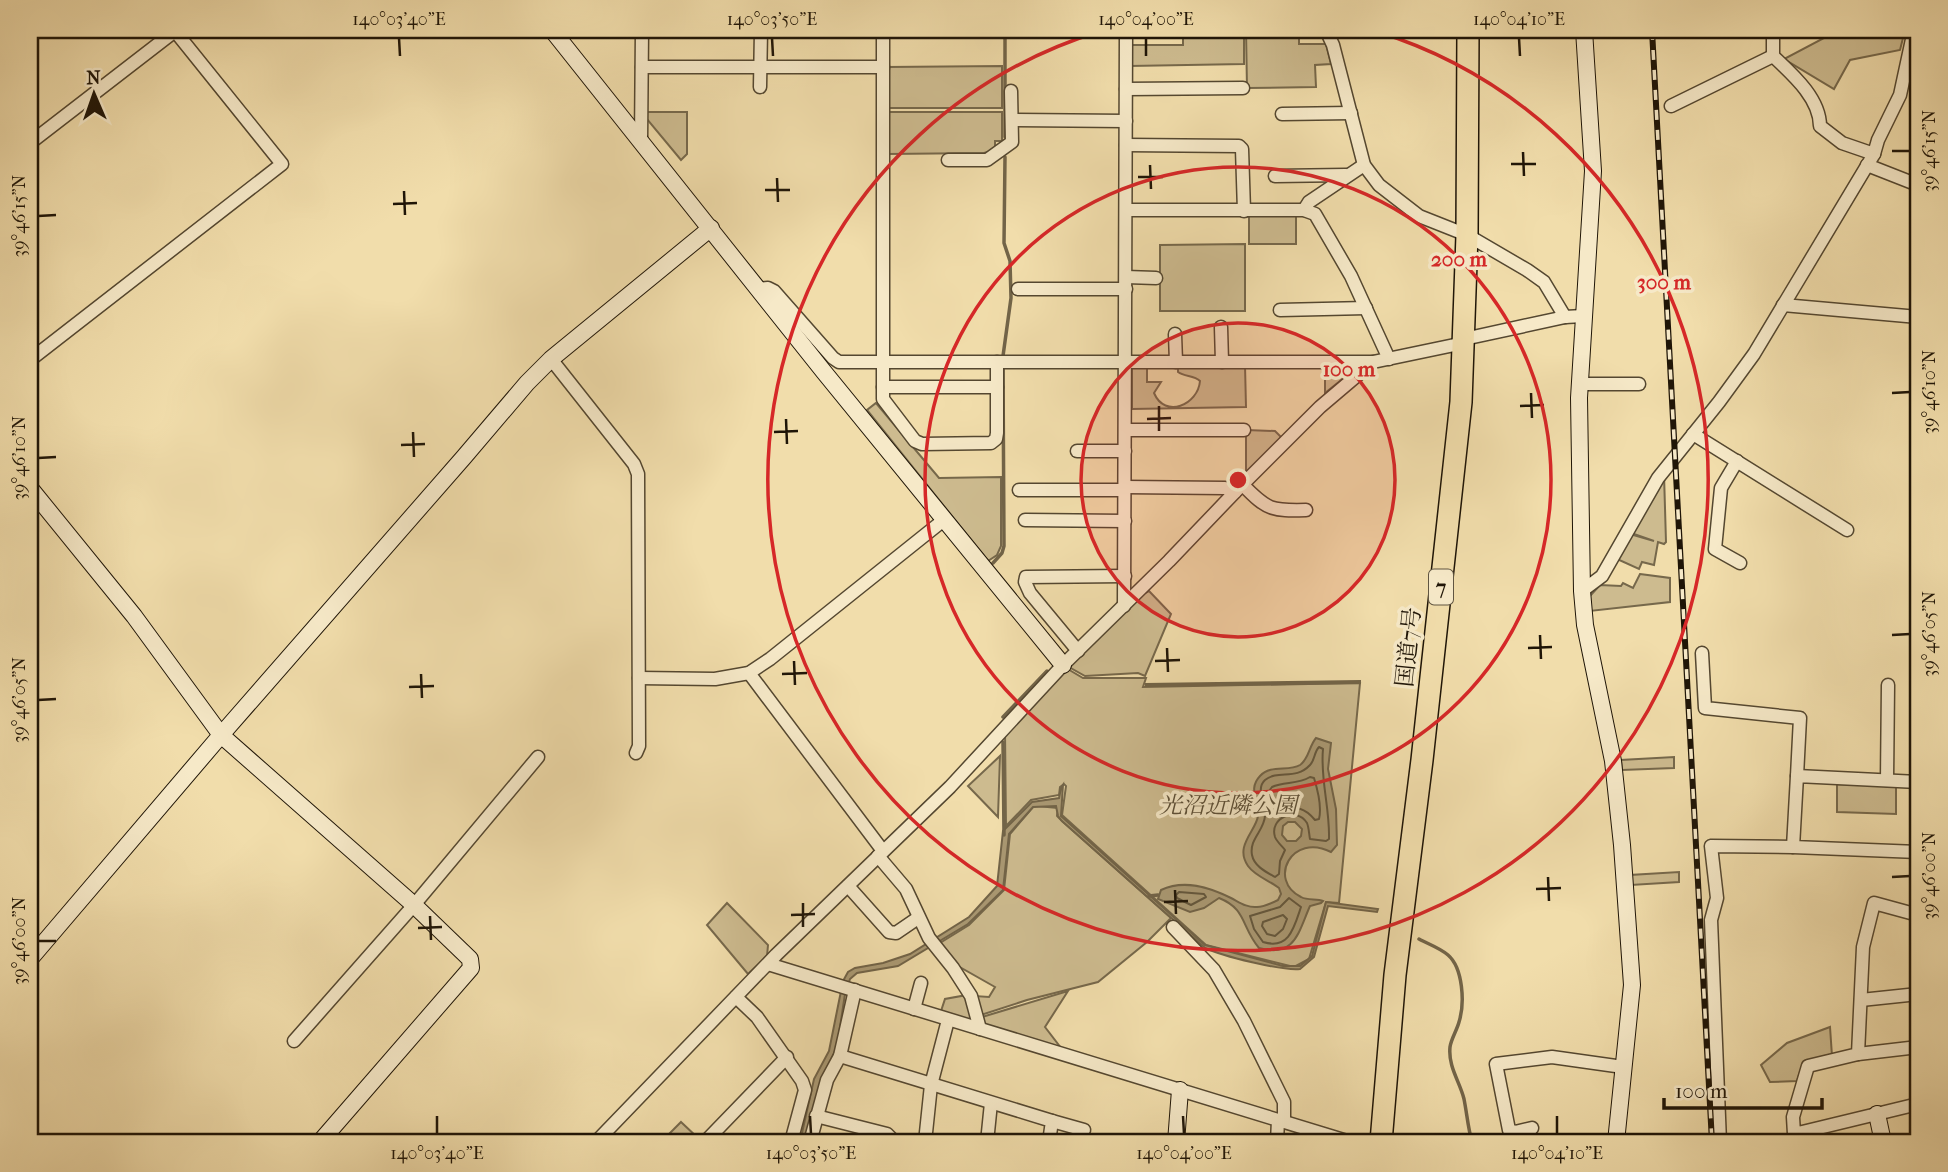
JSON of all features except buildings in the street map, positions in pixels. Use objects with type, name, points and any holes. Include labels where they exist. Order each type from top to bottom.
[{"type":"highway","name":"国道7号","points":[[1381,1142],[1395,975],[1452,496],[1464,341],[1468,30]]},
{"type":"street","points":[[30,143],[176,30],[282,164],[30,360]]},
{"type":"street","points":[[552,30],[1063,666]]},
{"type":"street","points":[[641,141],[642,30]]},
{"type":"street","points":[[760,87],[761,30]]},
{"type":"street","points":[[883,30],[883,399],[915,441],[991,443],[996,439],[997,433],[997,362]]},
{"type":"street","points":[[1124,606],[1126,30]]},
{"type":"street","points":[[1326,30],[1333,45],[1364,165],[1379,185],[1419,216],[1467,235],[1545,282],[1565,317]]},
{"type":"street","points":[[1584,30],[1593,171],[1579,384],[1582,591],[1585,625],[1613,761],[1632,985],[1616,1142]]},
{"type":"street","points":[[1773,30],[1773,56],[1794,76],[1820,112],[1820,126],[1842,143],[1918,186]]},
{"type":"street","points":[[1582,591],[1602,576],[1658,478],[1720,402],[1754,354],[1870,159],[1900,95],[1913,57],[1914,30]]},
{"type":"street","points":[[1671,106],[1773,56]]},
{"type":"street","points":[[642,66],[883,67]]},
{"type":"street","points":[[1126,89],[1243,88]]},
{"type":"street","points":[[948,160],[987,160],[1012,149],[1011,91]]},
{"type":"street","points":[[1282,114],[1351,113]]},
{"type":"street","points":[[1012,120],[1126,121]]},
{"type":"street","points":[[1126,145],[1238,146],[1242,149],[1244,211]]},
{"type":"street","points":[[1304,210],[1309,202],[1364,165]]},
{"type":"street","points":[[1275,176],[1346,175]]},
{"type":"street","points":[[1127,210],[1304,210],[1315,214],[1351,276],[1389,359]]},
{"type":"street","points":[[30,958],[527,383],[551,359],[711,228]]},
{"type":"street","points":[[1018,289],[1126,283],[1156,278]]},
{"type":"street","points":[[758,289],[768,288],[774,291],[839,362],[1373,362],[1565,317],[1583,316]]},
{"type":"street","points":[[1783,305],[1918,317]]},
{"type":"street","points":[[1280,310],[1366,307]]},
{"type":"street","points":[[1221,327],[1222,362]]},
{"type":"street","points":[[1175,334],[1176,362]]},
{"type":"street","points":[[551,359],[634,464],[638,474],[639,746],[636,753]]},
{"type":"street","points":[[596,1142],[768,964],[950,787],[1063,666],[1320,407],[1373,362]]},
{"type":"street","points":[[1579,384],[1639,384]]},
{"type":"street","points":[[883,387],[997,387]]},
{"type":"street","points":[[1126,430],[1244,430]]},
{"type":"street","points":[[1693,434],[1846,530]]},
{"type":"street","points":[[1077,451],[1125,451]]},
{"type":"street","points":[[1737,461],[1721,488],[1715,549],[1740,563]]},
{"type":"street","points":[[30,488],[134,617],[221,735],[414,905],[470,959],[471,968],[320,1142]]},
{"type":"street","points":[[1018,490],[1225,488],[1239,489],[1269,508],[1306,510]]},
{"type":"street","points":[[639,678],[715,679],[749,673],[945,519]]},
{"type":"street","points":[[1024,520],[1125,521]]},
{"type":"street","points":[[1078,651],[1030,593],[1024,582],[1026,577],[1125,576]]},
{"type":"street","points":[[1702,653],[1705,708],[1800,718],[1793,847]]},
{"type":"street","points":[[749,673],[906,889],[933,943],[971,996],[981,1029]]},
{"type":"street","points":[[1887,780],[1888,685]]},
{"type":"street","points":[[294,1041],[414,905],[538,757]]},
{"type":"street","points":[[1797,776],[1918,782]]},
{"type":"street","points":[[1720,1142],[1711,920],[1717,898],[1712,846],[1918,852]]},
{"type":"street","points":[[848,886],[890,932],[896,933],[915,919]]},
{"type":"street","points":[[1858,1054],[1863,947],[1874,903],[1918,915]]},
{"type":"street","points":[[1173,927],[1214,970],[1244,1021],[1283,1102],[1277,1142]]},
{"type":"street","points":[[768,964],[1350,1142]]},
{"type":"street","points":[[914,1009],[921,983]]},
{"type":"street","points":[[810,1142],[827,1080],[840,1056],[849,988]]},
{"type":"street","points":[[1860,1000],[1918,993]]},
{"type":"street","points":[[736,997],[757,1017],[802,1081],[804,1090],[791,1142]]},
{"type":"street","points":[[925,1142],[931,1085],[948,1020]]},
{"type":"street","points":[[1918,1047],[1858,1054],[1808,1066],[1793,1117],[1794,1134],[1918,1104]]},
{"type":"street","points":[[840,1056],[1084,1130]]},
{"type":"street","points":[[705,1142],[787,1057]]},
{"type":"street","points":[[1532,1128],[1515,1132],[1509,1130],[1496,1064],[1552,1058],[1623,1067]]},
{"type":"street","points":[[1176,1142],[1180,1090]]},
{"type":"street","points":[[987,1142],[991,1103]]},
{"type":"street","points":[[1877,1114],[1883,1142]]},
{"type":"street","points":[[816,1116],[887,1134],[892,1142]]},
{"type":"street","points":[[1049,1142],[1052,1121]]},
{"type":"green space","points":[[1183,30],[1244,30],[1244,64],[1130,66],[1130,45],[1183,45]]},
{"type":"green space","points":[[1246,30],[1299,30],[1299,44],[1326,44],[1331,64],[1315,65],[1316,87],[1247,88]]},
{"type":"green space","points":[[1839,30],[1905,30],[1900,50],[1850,60],[1834,89],[1784,59]]},
{"type":"green space","points":[[1002,66],[1002,108],[887,108],[887,67]]},
{"type":"green space","points":[[646,112],[687,112],[687,154],[681,160],[646,118]]},
{"type":"green space","points":[[887,112],[1002,112],[1002,141],[995,141],[995,150],[984,153],[887,154]]},
{"type":"green space","points":[[1296,213],[1296,244],[1249,244],[1249,214]]},
{"type":"green space","points":[[1245,244],[1245,311],[1160,311],[1160,245]]},
{"type":"green space","points":[[1245,365],[1246,407],[1132,409],[1132,367],[1147,367],[1147,382],[1161,382],[1154,393],[1159,401],[1173,407],[1180,406],[1194,397],[1200,381],[1178,372],[1178,367]]},
{"type":"green space","points":[[1360,365],[1325,393],[1325,366]]},
{"type":"green space","points":[[876,403],[939,478],[1001,477],[1001,546],[997,555],[988,561],[867,410]]},
{"type":"green space","points":[[1246,430],[1275,431],[1282,438],[1246,473]]},
{"type":"green space","points":[[1664,474],[1666,542],[1658,542],[1654,565],[1642,562],[1639,569],[1617,559],[1630,534],[1654,541],[1631,533]]},
{"type":"green space","points":[[1640,574],[1670,578],[1670,602],[1590,611],[1589,597],[1600,585],[1621,586],[1623,583],[1633,588]]},
{"type":"green space","points":[[1149,591],[1171,614],[1145,676],[1138,673],[1085,676],[1069,667],[1143,594]]},
{"type":"green space","name":"光沼近隣公園","points":[[1066,668],[1083,678],[1146,678],[1143,687],[1360,683],[1339,903],[1326,902],[1309,959],[1294,967],[1206,945],[1062,815],[1066,786],[1064,784],[1060,787],[1059,795],[1031,800],[1006,826],[1005,732]]},
{"type":"green space","points":[[1000,756],[998,817],[968,786]]},
{"type":"green space","points":[[1674,757],[1674,768],[1622,770],[1621,760]]},
{"type":"green space","points":[[1837,784],[1896,785],[1896,814],[1837,812]]},
{"type":"green space","points":[[1033,807],[1058,808],[1057,816],[1062,821],[1171,918],[1147,942],[1098,982],[981,1015],[975,996],[989,997],[995,987],[958,966],[940,943],[969,925],[1004,890],[1010,834]]},
{"type":"green space","points":[[1679,872],[1679,882],[1631,885],[1630,875]]},
{"type":"green space","points":[[727,903],[768,945],[767,956],[748,974],[707,925]]},
{"type":"green space","points":[[1068,991],[1045,1027],[1061,1048],[983,1025],[982,1017]]},
{"type":"green space","points":[[967,995],[973,1021],[941,1011],[945,999]]},
{"type":"green space","points":[[1830,1027],[1832,1056],[1803,1063],[1797,1081],[1770,1082],[1761,1065],[1787,1043]]},
{"type":"green space","points":[[681,1122],[699,1139],[695,1142],[677,1142],[669,1134]]},
{"type":"water","points":[[1360,683],[1146,686],[1146,684]]},
{"type":"water","points":[[1316,738],[1331,743],[1328,769],[1336,809],[1337,845],[1331,852],[1317,847],[1305,848],[1295,853],[1289,861],[1285,870],[1291,889],[1301,897],[1323,901],[1310,906],[1294,941],[1280,949],[1259,948],[1235,908],[1219,898],[1204,908],[1190,912],[1158,899],[1161,890],[1187,885],[1214,891],[1250,907],[1278,900],[1281,894],[1279,888],[1255,873],[1244,859],[1244,845],[1258,816],[1254,786],[1264,772],[1300,765]],"holes":[[[1288,822],[1295,822],[1302,829],[1301,836],[1296,841],[1287,841],[1282,835],[1283,826]]]},
{"type":"water","points":[[1063,785],[1061,816],[1205,945],[1283,966],[1300,966],[1312,956],[1326,902],[1378,909],[1377,912],[1328,906],[1314,957],[1300,969],[1267,965],[1224,955],[1205,948],[1062,821],[1056,806],[1033,807],[1009,834],[1003,890],[968,924],[898,966],[857,973],[850,979],[837,1047],[821,1080],[805,1142],[800,1142],[814,1079],[829,1051],[843,981],[848,972],[910,954],[969,917],[997,886],[1003,831],[1032,802],[1059,798]]},
{"type":"waterway","points":[[1005,30],[1005,137]]},
{"type":"waterway","points":[[1003,356],[1011,298],[1010,261],[1004,243],[1005,157]]},
{"type":"waterway","points":[[993,563],[1002,553],[1004,546],[1003,368]]},
{"type":"waterway","points":[[1003,717],[1047,671]]},
{"type":"waterway","points":[[1003,742],[1004,835]]},
{"type":"waterway","points":[[1149,896],[1158,895]]},
{"type":"waterway","points":[[1419,939],[1448,955],[1460,977],[1461,1014],[1450,1054],[1452,1068],[1464,1099],[1472,1142]]},
{"type":"railway","points":[[1652,30],[1712,1142]]}]
